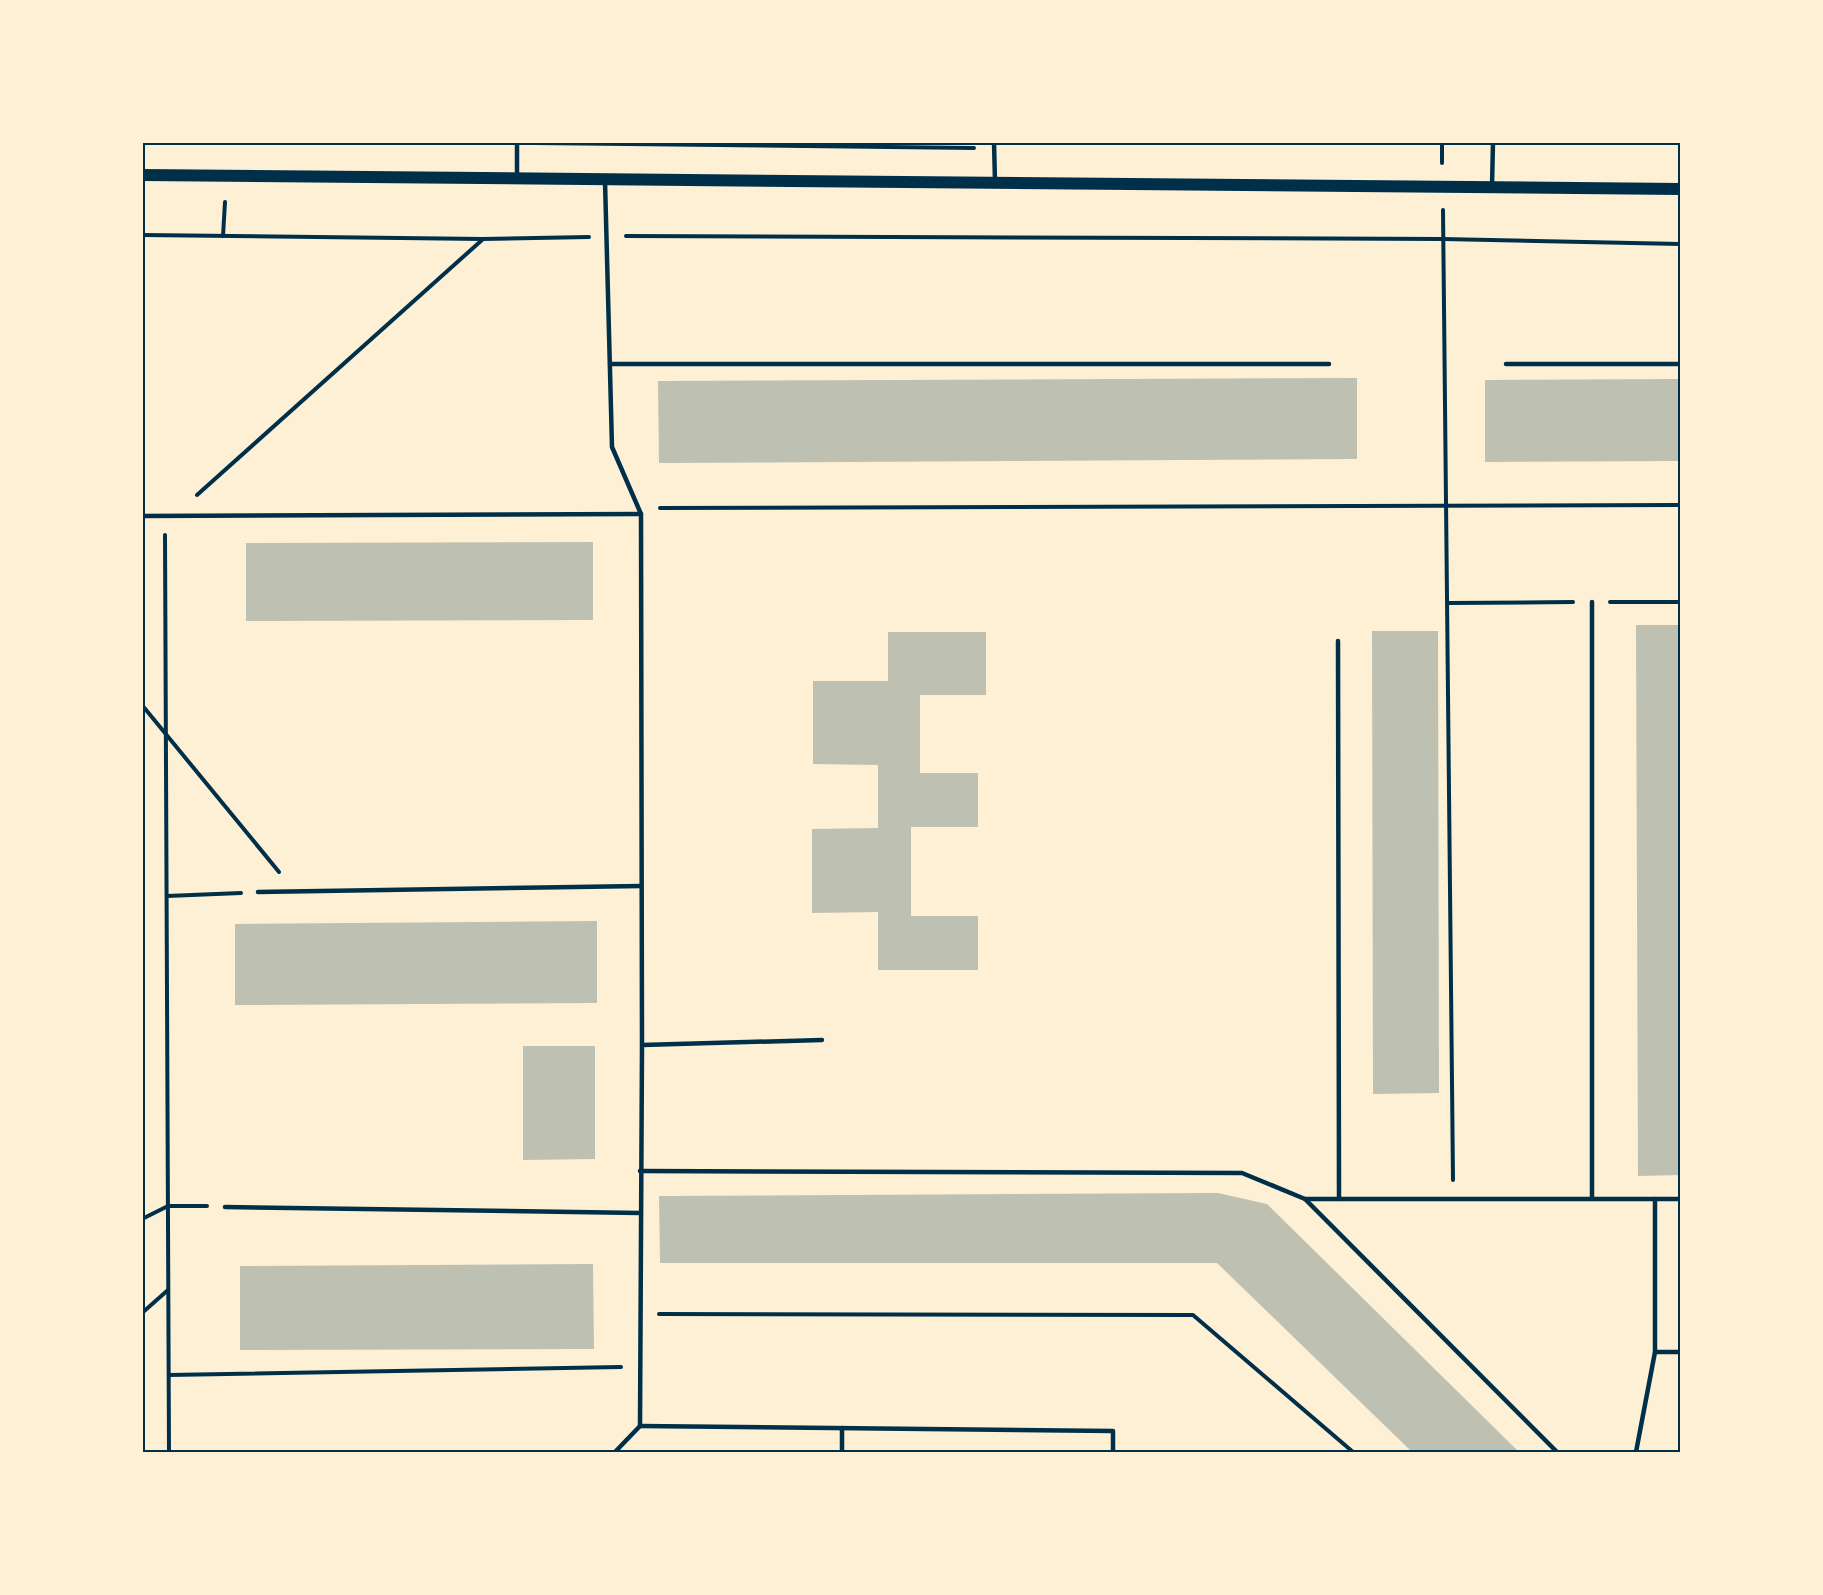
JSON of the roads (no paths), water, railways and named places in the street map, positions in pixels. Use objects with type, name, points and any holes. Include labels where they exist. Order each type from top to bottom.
[{"type":"main road","points":[[142,175],[1680,189]]},
{"type":"lane","points":[[1492,142],[1492,187]]},
{"type":"lane","points":[[517,143],[517,178]]},
{"type":"lane","points":[[994,145],[995,183]]},
{"type":"lane","points":[[605,179],[612,447],[641,514],[640,1426],[615,1452]]},
{"type":"lane","points":[[610,364],[1329,364]]},
{"type":"lane","points":[[1506,364],[1680,364]]},
{"type":"lane","points":[[142,516],[641,514]]},
{"type":"lane","points":[[1592,602],[1592,1199]]},
{"type":"lane","points":[[1338,641],[1339,1199]]},
{"type":"lane","points":[[258,892],[641,886]]},
{"type":"lane","points":[[642,1045],[822,1040]]},
{"type":"lane","points":[[640,1171],[1242,1173],[1305,1199],[1680,1199]]},
{"type":"lane","points":[[1305,1199],[1557,1452]]},
{"type":"lane","points":[[1636,1452],[1655,1352],[1655,1199]]},
{"type":"lane","points":[[225,1207],[640,1214]]},
{"type":"lane","points":[[1655,1352],[1680,1352]]},
{"type":"lane","points":[[640,1426],[1113,1431],[1113,1452]]},
{"type":"lane","points":[[842,1428],[842,1452]]}]
